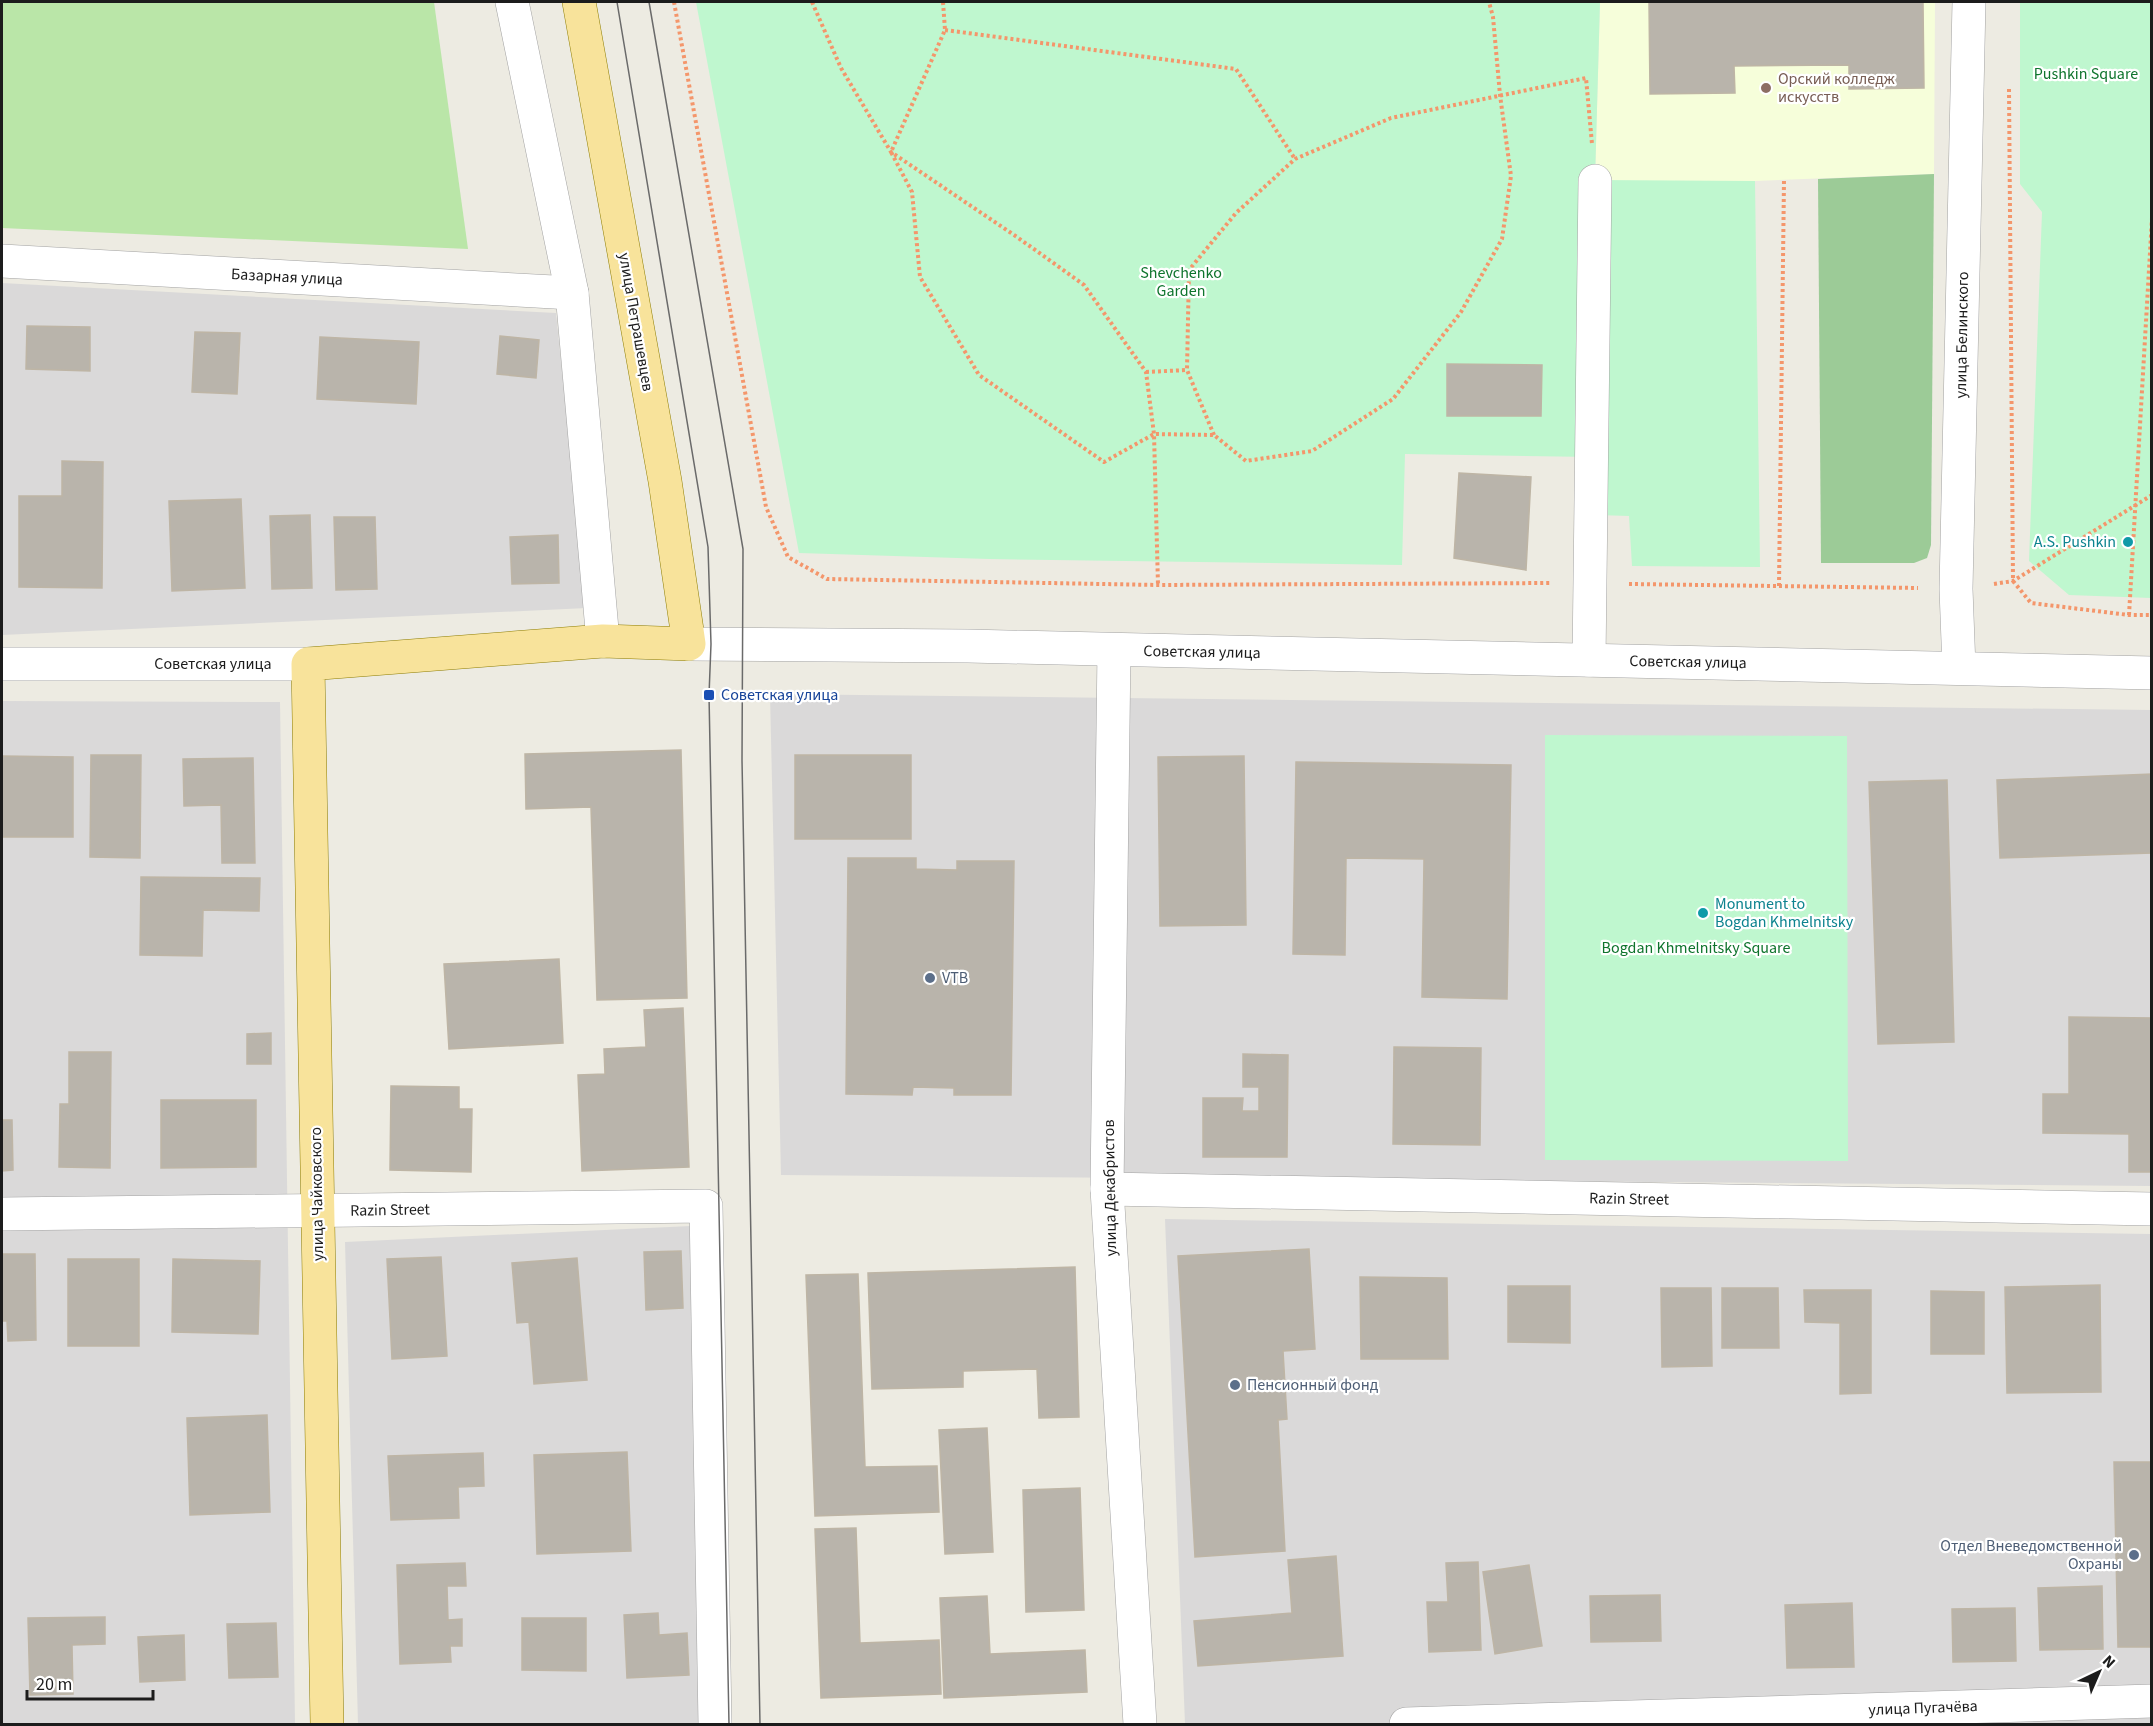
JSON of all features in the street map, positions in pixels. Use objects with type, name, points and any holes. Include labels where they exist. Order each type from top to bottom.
[{"type":"main road","name":"улица Петрашевцев","points":[[579,2],[665,481],[689,644]]},
{"type":"main road","name":"Советская улица","points":[[308,664],[603,640],[689,644]]},
{"type":"main road","name":"улица Чайковского","points":[[308,664],[327,1725]]},
{"type":"street","points":[[512,2],[572,292],[603,640]]},
{"type":"street","name":"улица Белинского","points":[[1959,668],[1956,589],[1969,2]]},
{"type":"street","points":[[1589,660],[1595,181]]},
{"type":"street","name":"Базарная улица","points":[[2,261],[572,292]]},
{"type":"street","name":"Советская улица","points":[[689,644],[968,646],[2151,673]]},
{"type":"street","name":"улица Декабристов","points":[[1114,650],[1107,1189],[1140,1725]]},
{"type":"street","name":"Советская улица","points":[[2,664],[308,664]]},
{"type":"street","name":"Razin Street","points":[[1107,1189],[2151,1209]]},
{"type":"street","name":"Razin Street","points":[[2,1214],[706,1206],[715,1725]]},
{"type":"street","name":"улица Пугачёва","points":[[1406,1725],[2151,1701]]},
{"type":"path","points":[[674,2],[766,507],[788,556],[827,579],[1158,585],[1590,583],[1956,589],[2013,582],[2151,495]]},
{"type":"path","points":[[812,2],[841,68],[912,192],[920,277],[979,375],[1104,462],[1154,434],[1214,435]]},
{"type":"path","points":[[891,152],[945,30],[943,2]]},
{"type":"path","points":[[1489,2],[1493,17],[1500,95],[1511,176],[1502,239],[1461,312],[1393,399],[1312,451],[1246,461],[1214,435],[1187,370],[1189,270],[1236,213],[1295,159],[1391,118],[1500,95],[1586,78],[1595,181]]},
{"type":"path","points":[[945,30],[1236,69],[1295,159]]},
{"type":"path","points":[[2008,84],[2013,582],[2031,603],[2129,615],[2151,615]]},
{"type":"path","points":[[891,152],[1084,285],[1146,372],[1154,434],[1158,585]]},
{"type":"path","points":[[1779,586],[1784,180]]},
{"type":"path","points":[[2129,615],[2151,218]]},
{"type":"path","points":[[1146,372],[1187,370]]},
{"type":"shaded area","name":"Орский колледж искусств","points":[[1600,2],[1935,2],[1934,174],[1755,181],[1595,181]]},
{"type":"shaded area","points":[[2,283],[556,313],[587,608],[2,635]]},
{"type":"shaded area","points":[[770,694],[2151,710],[2151,1186],[781,1175]]},
{"type":"shaded area","points":[[2,701],[280,702],[295,1724],[2,1724]]},
{"type":"shaded area","points":[[1165,1219],[2151,1234],[2151,1724],[1185,1724]]},
{"type":"shaded area","points":[[691,1226],[702,1724],[358,1724],[345,1242]]},
{"type":"green space","points":[[2,2],[434,2],[468,249],[2,228]]},
{"type":"green space","name":"Shevchenko Garden","points":[[696,2],[1600,2],[1595,180],[1755,181],[1760,567],[1632,566],[1629,516],[1597,515],[1593,457],[1405,454],[1402,565],[989,559],[799,553]]},
{"type":"green space","name":"Pushkin Square","points":[[2020,2],[2151,2],[2151,598],[2069,595],[2029,561],[2042,212],[2020,184]]},
{"type":"green space","points":[[1934,174],[1931,545],[1927,558],[1914,563],[1821,563],[1818,179]]},
{"type":"green space","name":"Bogdan Khmelnitsky Square","points":[[1545,735],[1847,736],[1848,1161],[1545,1160]]},
{"type":"building","points":[[1649,2],[1923,2],[1924,88],[1849,89],[1849,65],[1734,66],[1735,93],[1650,94]]},
{"type":"building","points":[[27,326],[90,327],[90,371],[26,369]]},
{"type":"building","points":[[195,332],[240,333],[237,394],[192,392]]},
{"type":"building","points":[[500,336],[539,340],[536,378],[497,374]]},
{"type":"building","points":[[320,337],[419,342],[416,404],[317,399]]},
{"type":"building","points":[[1447,364],[1542,365],[1541,416],[1447,416]]},
{"type":"building","points":[[62,461],[103,462],[102,588],[19,587],[19,496],[62,496]]},
{"type":"building","points":[[1459,473],[1531,477],[1526,570],[1454,558]]},
{"type":"building","points":[[241,499],[245,588],[172,591],[169,501]]},
{"type":"building","points":[[310,515],[312,588],[272,589],[270,516]]},
{"type":"building","points":[[334,517],[375,517],[377,589],[336,590]]},
{"type":"building","points":[[558,535],[559,583],[512,584],[510,537]]},
{"type":"building","points":[[681,750],[687,998],[597,1000],[591,807],[526,809],[525,754]]},
{"type":"building","points":[[91,755],[141,755],[140,858],[90,857]]},
{"type":"building","points":[[795,755],[911,755],[911,839],[795,839]]},
{"type":"building","points":[[2,756],[73,757],[73,837],[2,837]]},
{"type":"building","points":[[1244,756],[1246,925],[1160,926],[1158,757]]},
{"type":"building","points":[[253,758],[255,863],[222,863],[221,805],[184,806],[183,759]]},
{"type":"building","points":[[1296,762],[1511,765],[1507,999],[1422,997],[1424,859],[1346,858],[1345,955],[1293,954]]},
{"type":"building","points":[[2152,774],[2152,853],[2000,858],[1997,780]]},
{"type":"building","points":[[1947,780],[1954,1042],[1878,1044],[1869,782]]},
{"type":"building","name":"VTB","points":[[848,858],[916,858],[916,869],[957,870],[957,861],[1014,861],[1011,1095],[954,1095],[954,1088],[913,1087],[912,1095],[846,1094]]},
{"type":"building","points":[[141,877],[260,878],[259,911],[203,910],[202,956],[140,955]]},
{"type":"building","points":[[559,959],[563,1043],[449,1049],[444,964]]},
{"type":"building","points":[[683,1008],[689,1167],[582,1171],[578,1075],[605,1074],[604,1049],[646,1047],[644,1010]]},
{"type":"building","points":[[2069,1017],[2152,1018],[2152,1172],[2129,1172],[2129,1134],[2043,1133],[2043,1094],[2069,1094]]},
{"type":"building","points":[[271,1033],[271,1064],[247,1064],[247,1034]]},
{"type":"building","points":[[1394,1047],[1481,1048],[1480,1145],[1393,1144]]},
{"type":"building","points":[[69,1052],[111,1052],[110,1168],[59,1167],[60,1104],[69,1104]]},
{"type":"building","points":[[1243,1054],[1288,1055],[1287,1157],[1203,1157],[1203,1098],[1243,1098],[1242,1111],[1259,1111],[1259,1087],[1243,1087]]},
{"type":"building","points":[[391,1086],[459,1087],[459,1109],[472,1109],[471,1172],[390,1170]]},
{"type":"building","points":[[161,1100],[256,1100],[256,1167],[161,1168]]},
{"type":"building","points":[[2,1120],[12,1120],[13,1170],[2,1171]]},
{"type":"building","name":"Пенсионный фонд","points":[[1309,1249],[1315,1349],[1283,1351],[1287,1419],[1278,1420],[1285,1551],[1195,1557],[1178,1256]]},
{"type":"building","points":[[681,1251],[683,1308],[646,1310],[644,1252]]},
{"type":"building","points":[[2,1254],[35,1254],[36,1340],[8,1341],[7,1321],[2,1321]]},
{"type":"building","points":[[441,1257],[447,1356],[392,1359],[387,1259]]},
{"type":"building","points":[[577,1258],[587,1380],[534,1384],[529,1322],[517,1323],[512,1263]]},
{"type":"building","points":[[68,1259],[139,1259],[139,1346],[68,1346]]},
{"type":"building","points":[[173,1259],[260,1261],[258,1334],[172,1332]]},
{"type":"building","points":[[1075,1267],[1079,1417],[1039,1418],[1037,1369],[963,1371],[963,1387],[872,1389],[868,1273]]},
{"type":"building","points":[[858,1274],[865,1467],[937,1466],[939,1512],[815,1516],[806,1275]]},
{"type":"building","points":[[1360,1277],[1447,1278],[1448,1359],[1361,1359]]},
{"type":"building","points":[[2100,1285],[2101,1392],[2007,1393],[2005,1287]]},
{"type":"building","points":[[1508,1286],[1570,1286],[1570,1343],[1508,1342]]},
{"type":"building","points":[[1661,1288],[1711,1288],[1712,1366],[1662,1367]]},
{"type":"building","points":[[1722,1288],[1778,1288],[1779,1348],[1722,1348]]},
{"type":"building","points":[[1804,1290],[1871,1290],[1871,1393],[1840,1394],[1840,1323],[1805,1322]]},
{"type":"building","points":[[1931,1291],[1984,1292],[1984,1354],[1931,1354]]},
{"type":"building","points":[[267,1415],[270,1512],[190,1515],[187,1418]]},
{"type":"building","points":[[987,1428],[993,1552],[945,1554],[939,1430]]},
{"type":"building","points":[[627,1452],[631,1551],[537,1554],[534,1455]]},
{"type":"building","points":[[483,1453],[484,1486],[458,1487],[459,1518],[391,1520],[388,1456]]},
{"type":"building","name":"Отдел Вневедомственной Охраны","points":[[2114,1462],[2152,1462],[2152,1647],[2118,1647]]},
{"type":"building","points":[[1080,1488],[1084,1610],[1026,1612],[1023,1490]]},
{"type":"building","points":[[856,1528],[860,1643],[939,1640],[941,1694],[821,1698],[815,1529]]},
{"type":"building","points":[[1336,1556],[1343,1656],[1198,1666],[1194,1621],[1292,1613],[1288,1560]]},
{"type":"building","points":[[1478,1562],[1481,1650],[1429,1652],[1427,1602],[1448,1602],[1446,1563]]},
{"type":"building","points":[[465,1563],[466,1586],[447,1586],[448,1620],[462,1619],[462,1646],[450,1646],[451,1662],[400,1664],[397,1565]]},
{"type":"building","points":[[1529,1565],[1542,1646],[1495,1654],[1483,1572]]},
{"type":"building","points":[[2102,1586],[2103,1649],[2040,1650],[2038,1588]]},
{"type":"building","points":[[1660,1595],[1661,1641],[1591,1642],[1590,1596]]},
{"type":"building","points":[[987,1596],[990,1654],[1085,1650],[1087,1692],[944,1698],[940,1598]]},
{"type":"building","points":[[1852,1603],[1854,1667],[1787,1668],[1785,1605]]},
{"type":"building","points":[[2015,1608],[2016,1661],[1953,1662],[1952,1609]]},
{"type":"building","points":[[658,1613],[659,1635],[687,1633],[689,1675],[627,1678],[624,1615]]},
{"type":"building","points":[[105,1617],[105,1644],[72,1645],[73,1694],[30,1695],[28,1618]]},
{"type":"building","points":[[522,1618],[586,1618],[586,1671],[522,1670]]},
{"type":"building","points":[[276,1623],[278,1677],[229,1678],[227,1624]]},
{"type":"building","points":[[184,1635],[185,1680],[140,1682],[138,1637]]},
{"type":"tram line","points":[[617,2],[708,547],[729,1724]]},
{"type":"tram line","points":[[649,2],[743,549],[742,760],[760,1724]]},
{"type":"place","name":"Орский колледж искусств","points":[[1766,88]]},
{"type":"place","name":"A.S. Pushkin","points":[[2128,542]]},
{"type":"place","name":"Советская улица","points":[[709,695]]},
{"type":"place","name":"Monument to Bogdan Khmelnitsky","points":[[1703,913]]},
{"type":"place","name":"VTB","points":[[930,978]]},
{"type":"place","name":"Пенсионный фонд","points":[[1235,1385]]},
{"type":"place","name":"Отдел Вневедомственной Охраны","points":[[2134,1555]]}]
